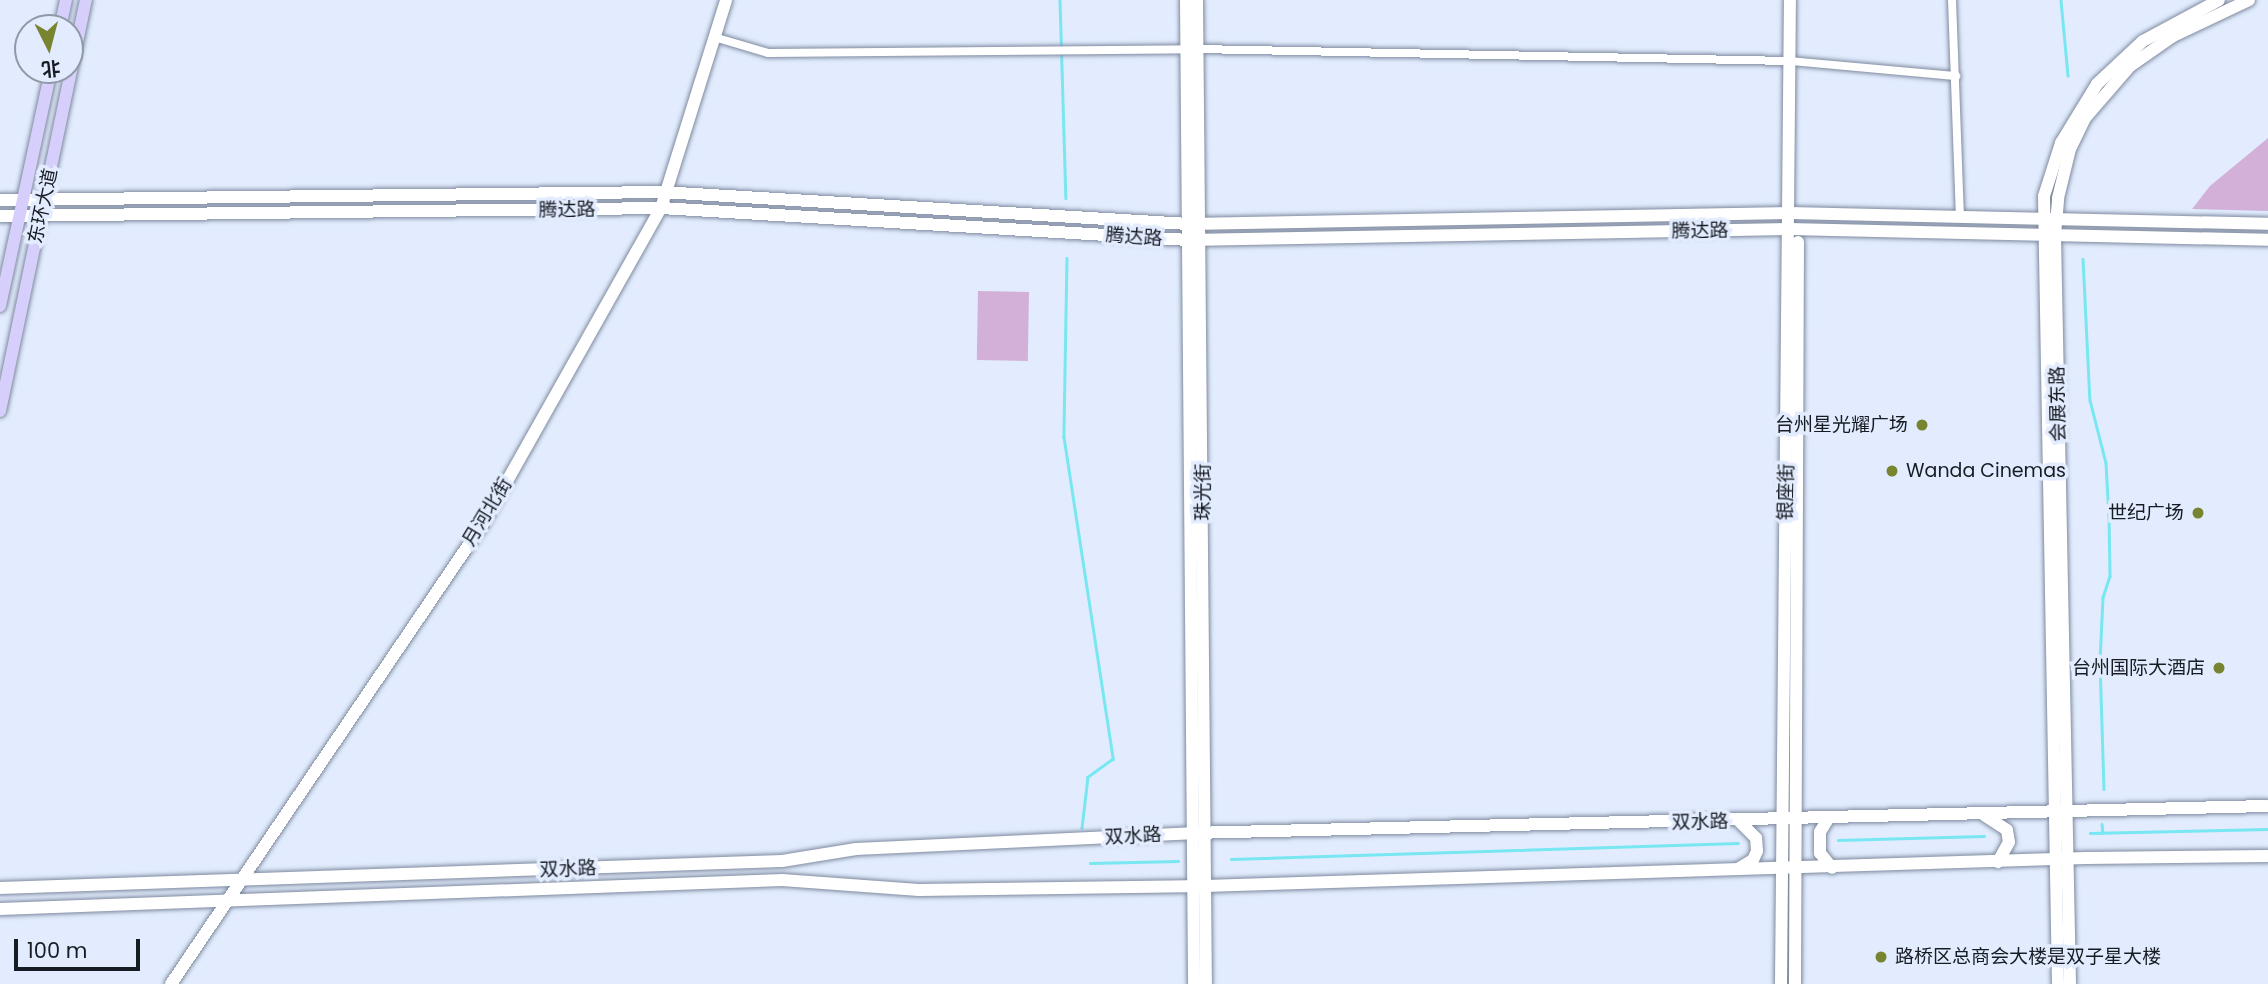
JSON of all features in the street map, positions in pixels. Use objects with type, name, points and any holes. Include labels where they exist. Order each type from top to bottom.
[{"type":"main road","name":"东环大道","points":[[0,411],[86,0]]},
{"type":"main road","name":"月河北街","points":[[171,984],[484,522],[661,208],[726,0]]},
{"type":"main road","name":"珠光街","points":[[1186,0],[1191,49],[1195,224],[1198,886],[1194,984]]},
{"type":"main road","name":"珠光街","points":[[1191,49],[1197,0]]},
{"type":"main road","points":[[1790,0],[1795,61]]},
{"type":"main road","points":[[1795,61],[1798,0]]},
{"type":"main road","name":"会展东路","points":[[2058,984],[2060,811],[2042,219],[2061,143],[2097,84],[2143,41],[2219,0]]},
{"type":"main road","name":"会展东路","points":[[2060,811],[2055,235],[2070,149],[2085,118],[2108,90],[2151,49],[2249,0]]},
{"type":"main road","name":"银座街","points":[[1781,984],[1780,869],[1789,821],[1795,61]]},
{"type":"main road","name":"东环大道","points":[[0,306],[48,84]]},
{"type":"main road","name":"腾达路","points":[[0,200],[45,197],[666,192],[1195,224],[1794,213],[2268,224]]},
{"type":"main road","name":"腾达路","points":[[0,216],[233,217],[661,208],[1195,240],[1793,230],[2268,240]]},
{"type":"main road","name":"双水路","points":[[0,888],[782,862],[856,849],[1198,833],[1789,821],[2268,806]]},
{"type":"main road","points":[[2086,858],[2074,852],[2070,842],[2078,817],[2092,810]]},
{"type":"main road","points":[[1978,813],[2007,830],[2008,842],[1998,862]]},
{"type":"main road","points":[[1828,819],[1820,832],[1820,853],[1832,868]]},
{"type":"main road","points":[[1735,871],[1753,860],[1757,851],[1756,838],[1739,821]]},
{"type":"main road","points":[[1789,821],[1797,869],[1795,984]]},
{"type":"main road","name":"双水路","points":[[0,909],[782,880],[919,890],[1198,886],[2086,858],[2268,856]]},
{"type":"main road","name":"会展东路","points":[[2061,859],[2070,984]]},
{"type":"main road","name":"珠光街","points":[[1198,886],[1206,984]]},
{"type":"street","points":[[1952,0],[1959,217]]},
{"type":"street","points":[[715,37],[768,53],[1191,49],[1795,61],[1956,76]]},
{"type":"shaded area","points":[[2268,138],[2268,211],[2192,209],[2210,186]]},
{"type":"shaded area","points":[[978,291],[1029,292],[1028,361],[977,360]]},
{"type":"waterway","points":[[1060,0],[1066,198]]},
{"type":"waterway","points":[[2061,0],[2068,76]]},
{"type":"waterway","points":[[1067,258],[1064,437],[1113,759],[1088,777],[1082,828]]},
{"type":"waterway","points":[[2083,259],[2090,400],[2106,463],[2109,516],[2110,576],[2103,598],[2100,662],[2104,789]]},
{"type":"waterway","points":[[2102,824],[2103,833]]},
{"type":"waterway","points":[[2090,833],[2268,829]]},
{"type":"waterway","points":[[1838,840],[1984,836]]},
{"type":"waterway","points":[[1231,859],[1738,843]]},
{"type":"waterway","points":[[1090,863],[1178,861]]},
{"type":"place","name":"台州星光耀广场","points":[[1922,425]]},
{"type":"place","name":"Wanda Cinemas","points":[[1892,471]]},
{"type":"place","name":"世纪广场","points":[[2198,513]]},
{"type":"place","name":"台州国际大酒店","points":[[2219,668]]},
{"type":"place","name":"路桥区总商会大楼是双子星大楼","points":[[1881,957]]}]
